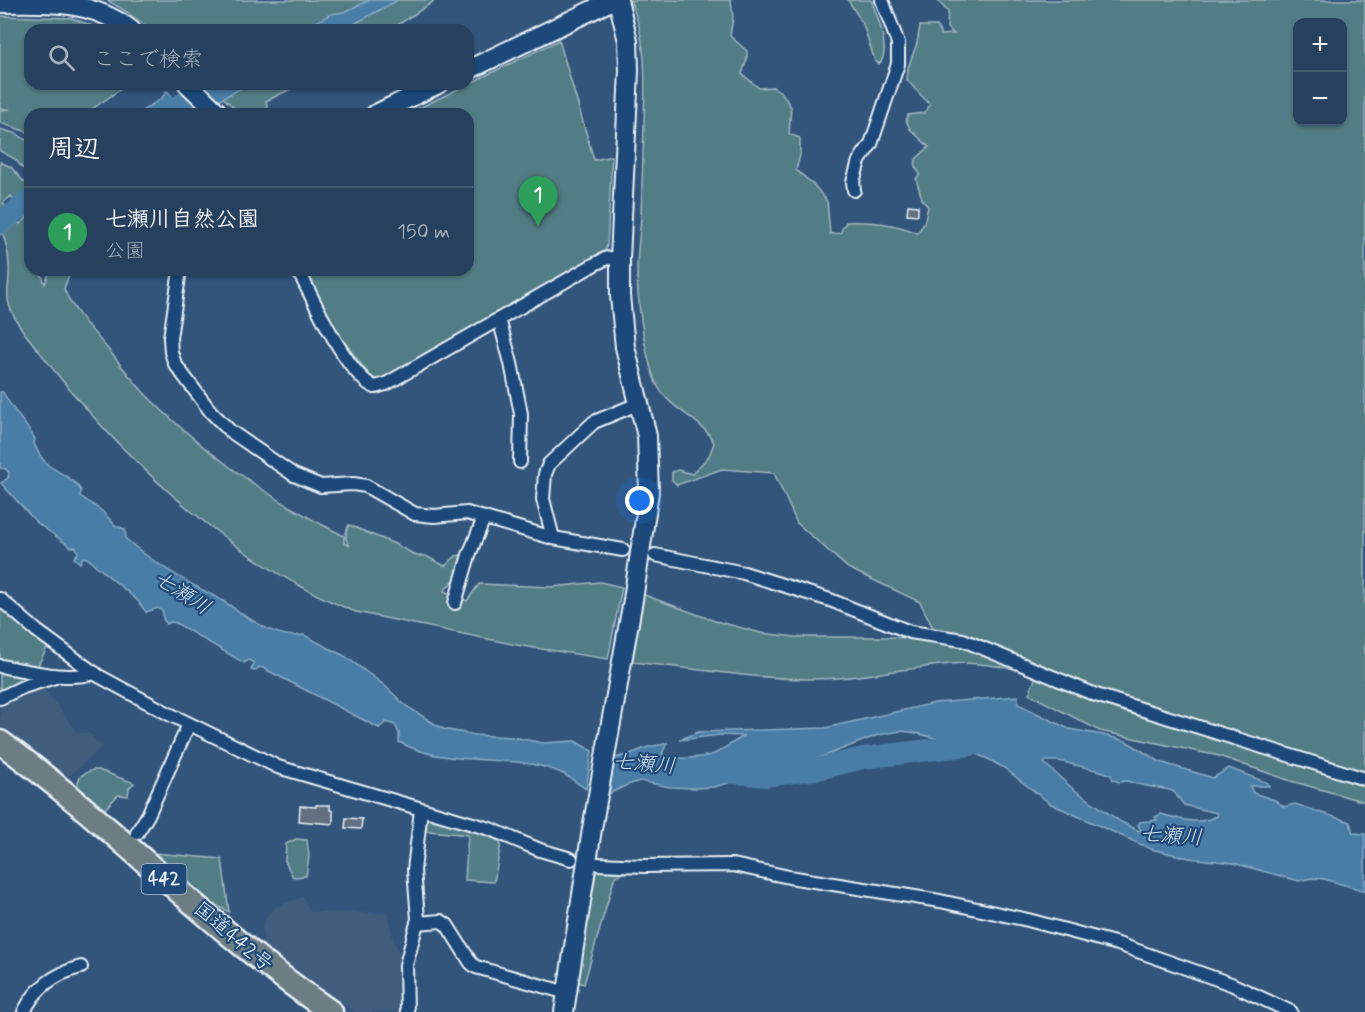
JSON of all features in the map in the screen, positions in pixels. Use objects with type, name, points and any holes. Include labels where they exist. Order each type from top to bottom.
[{"type":"highway","name":"国道442号","points":[[0,742],[50,781],[252,954],[331,1012]]},
{"type":"street","points":[[474,66],[613,0]]},
{"type":"street","points":[[564,1012],[592,829],[650,492],[648,451],[640,403],[623,333],[620,296],[629,70],[628,40],[618,0]]},
{"type":"street","points":[[854,190],[853,182],[859,160],[871,144],[898,64],[898,43],[882,0]]},
{"type":"street","points":[[0,3],[49,2],[77,5],[109,16],[122,24]]},
{"type":"street","points":[[194,90],[213,108]]},
{"type":"street","points":[[388,108],[426,90]]},
{"type":"street","points":[[301,276],[337,344],[361,377],[372,386],[378,387],[595,264],[607,258],[620,259]]},
{"type":"street","points":[[179,276],[170,338],[172,359],[211,412],[237,437],[294,475],[311,484],[326,487],[353,484],[366,486],[415,514],[434,516],[464,513],[553,538],[622,550]]},
{"type":"street","points":[[499,319],[512,363],[521,414],[520,462]]},
{"type":"street","points":[[553,538],[543,499],[545,474],[549,464],[594,422],[640,403]]},
{"type":"street","points":[[456,603],[469,555],[484,518]]},
{"type":"street","points":[[655,555],[744,573],[830,600],[910,632],[963,640],[1096,695],[1365,779]]},
{"type":"street","points":[[0,599],[37,631],[95,673],[189,724],[278,767],[490,829],[540,850],[571,859]]},
{"type":"street","points":[[0,666],[58,676],[82,676],[95,673]]},
{"type":"street","points":[[0,698],[22,687],[58,676]]},
{"type":"street","points":[[137,833],[148,815],[189,724]]},
{"type":"street","points":[[406,1012],[406,965],[417,923],[414,870],[421,810]]},
{"type":"street","points":[[598,864],[644,867],[733,865],[940,901],[1028,920],[1118,944],[1231,984],[1291,1012]]},
{"type":"street","points":[[417,923],[441,921],[447,925],[471,963],[476,967],[567,993]]},
{"type":"street","points":[[24,1012],[33,997],[56,976],[81,967]]},
{"type":"shaded area","points":[[41,684],[78,733],[89,733],[102,747],[71,775],[61,775],[0,726],[0,701]]},
{"type":"shaded area","points":[[303,897],[311,912],[389,913],[392,937],[398,951],[404,956],[404,1012],[355,1012],[303,978],[263,946],[263,925],[268,914],[277,906]]},
{"type":"green space","points":[[107,0],[436,0],[399,24],[143,24]]},
{"type":"green space","points":[[630,0],[731,0],[733,17],[730,36],[747,51],[742,74],[759,88],[773,87],[782,93],[791,107],[789,134],[800,138],[800,155],[796,170],[813,184],[827,201],[830,234],[840,233],[846,222],[873,222],[917,233],[924,224],[928,207],[922,199],[916,179],[920,174],[915,167],[916,159],[929,147],[910,129],[906,120],[908,115],[924,113],[930,105],[907,80],[908,68],[920,26],[937,26],[941,35],[954,34],[947,28],[948,12],[937,0],[1365,0],[1365,802],[1291,781],[1219,756],[1100,731],[1029,694],[1038,672],[962,663],[843,678],[806,679],[741,675],[632,662],[642,594],[715,621],[761,633],[795,637],[890,637],[939,640],[920,602],[848,568],[797,523],[774,473],[722,469],[677,485],[672,480],[672,472],[678,470],[692,474],[709,456],[714,443],[701,426],[674,406],[659,389],[650,367],[644,339],[637,282],[645,77],[640,30]]},
{"type":"green space","points":[[848,0],[871,0],[884,42],[883,58],[879,64],[875,61],[863,24]]},
{"type":"green space","points":[[0,16],[71,18],[88,24],[24,24],[24,90],[119,90],[94,108],[24,108],[24,131],[0,123],[0,110],[10,109],[0,109]]},
{"type":"green space","points":[[559,40],[594,160],[612,156],[605,252],[382,380],[374,381],[335,330],[310,276],[474,276],[474,108],[419,108],[456,90],[474,90],[474,81]]},
{"type":"green space","points":[[215,90],[289,90],[266,101],[268,108],[234,108]]},
{"type":"green space","points":[[0,129],[17,134],[24,139],[24,170],[15,159],[0,151]]},
{"type":"green space","points":[[0,162],[11,167],[24,182],[24,214],[11,196],[3,203],[6,207],[0,211]]},
{"type":"green space","points":[[24,221],[24,276],[42,276],[45,284],[48,276],[69,276],[64,289],[78,313],[145,394],[195,440],[242,476],[292,508],[344,536],[344,543],[350,546],[346,536],[349,525],[417,556],[426,556],[445,566],[456,556],[461,555],[456,578],[444,591],[467,601],[479,584],[552,587],[600,582],[622,587],[608,659],[522,646],[356,612],[313,593],[229,541],[152,477],[117,442],[83,405],[19,325],[8,301],[9,263],[3,234],[18,222],[20,224]]},
{"type":"green space","points":[[2,607],[48,646],[31,679],[0,695],[0,609]]},
{"type":"green space","points":[[99,770],[134,783],[129,788],[128,796],[118,795],[104,810],[78,786],[82,775]]},
{"type":"green space","points":[[425,816],[502,837],[494,882],[465,880],[468,835],[420,830]]},
{"type":"green space","points":[[296,839],[307,840],[309,856],[306,876],[293,877],[285,861],[286,844]]},
{"type":"green space","points":[[153,853],[222,859],[229,912],[214,904]]},
{"type":"green space","points":[[596,871],[628,872],[615,876],[584,984],[576,981]]},
{"type":"water","points":[[370,0],[398,0],[354,24],[313,24],[331,14],[344,12]]},
{"type":"water","points":[[220,90],[238,90],[219,100],[214,95]]},
{"type":"water","points":[[167,91],[183,108],[147,108],[161,99]]},
{"type":"water","points":[[7,208],[17,221],[0,235],[0,213]]},
{"type":"water","points":[[0,392],[3,392],[35,439],[36,449],[45,462],[75,483],[81,491],[80,496],[102,511],[116,526],[125,529],[126,539],[158,564],[216,597],[257,624],[280,634],[304,635],[346,657],[384,685],[406,706],[443,729],[543,743],[575,741],[592,751],[586,789],[563,774],[539,766],[519,762],[439,756],[399,742],[399,733],[395,725],[386,722],[379,728],[263,668],[251,670],[254,663],[249,660],[244,663],[176,623],[167,624],[163,619],[163,612],[158,608],[146,612],[137,600],[87,558],[83,557],[80,563],[74,558],[78,553],[76,547],[71,547],[36,522],[1,483],[8,478],[9,473],[6,469],[0,468]]},
{"type":"water","points":[[1018,696],[1018,704],[1069,729],[1126,741],[1160,762],[1213,778],[1229,768],[1268,783],[1269,786],[1250,786],[1253,793],[1275,800],[1284,807],[1295,804],[1350,822],[1353,833],[1365,834],[1365,891],[1324,879],[1312,878],[1299,881],[1233,863],[1189,858],[1151,849],[1051,804],[1004,768],[988,759],[945,741],[901,731],[878,735],[822,757],[714,787],[670,787],[640,781],[609,794],[614,758],[667,743],[662,754],[666,756],[702,757],[718,752],[744,736],[720,735],[679,740],[698,732],[825,728],[935,703]],"holes":[[[1059,761],[1104,772],[1119,782],[1126,781],[1170,790],[1184,805],[1217,813],[1217,816],[1196,821],[1161,814],[1155,817],[1157,820],[1140,822],[1138,825],[1141,830],[1139,831],[1121,822],[1072,788],[1044,763]]]},
{"type":"building","points":[[908,205],[918,206],[918,215],[907,214]]},
{"type":"building","points":[[316,805],[330,805],[330,810],[333,811],[333,824],[299,821],[300,806],[316,807]]},
{"type":"building","points":[[346,818],[362,819],[361,829],[345,828]]},
{"type":"waterway","name":"七瀬川","points":[[173,108],[206,90]]},
{"type":"waterway","name":"七瀬川","points":[[0,223],[24,205]]},
{"type":"waterway","name":"七瀬川","points":[[726,772],[766,776],[822,768],[863,758],[987,743]]},
{"type":"place","name":"七瀬川自然公園","points":[[538,226]]}]
